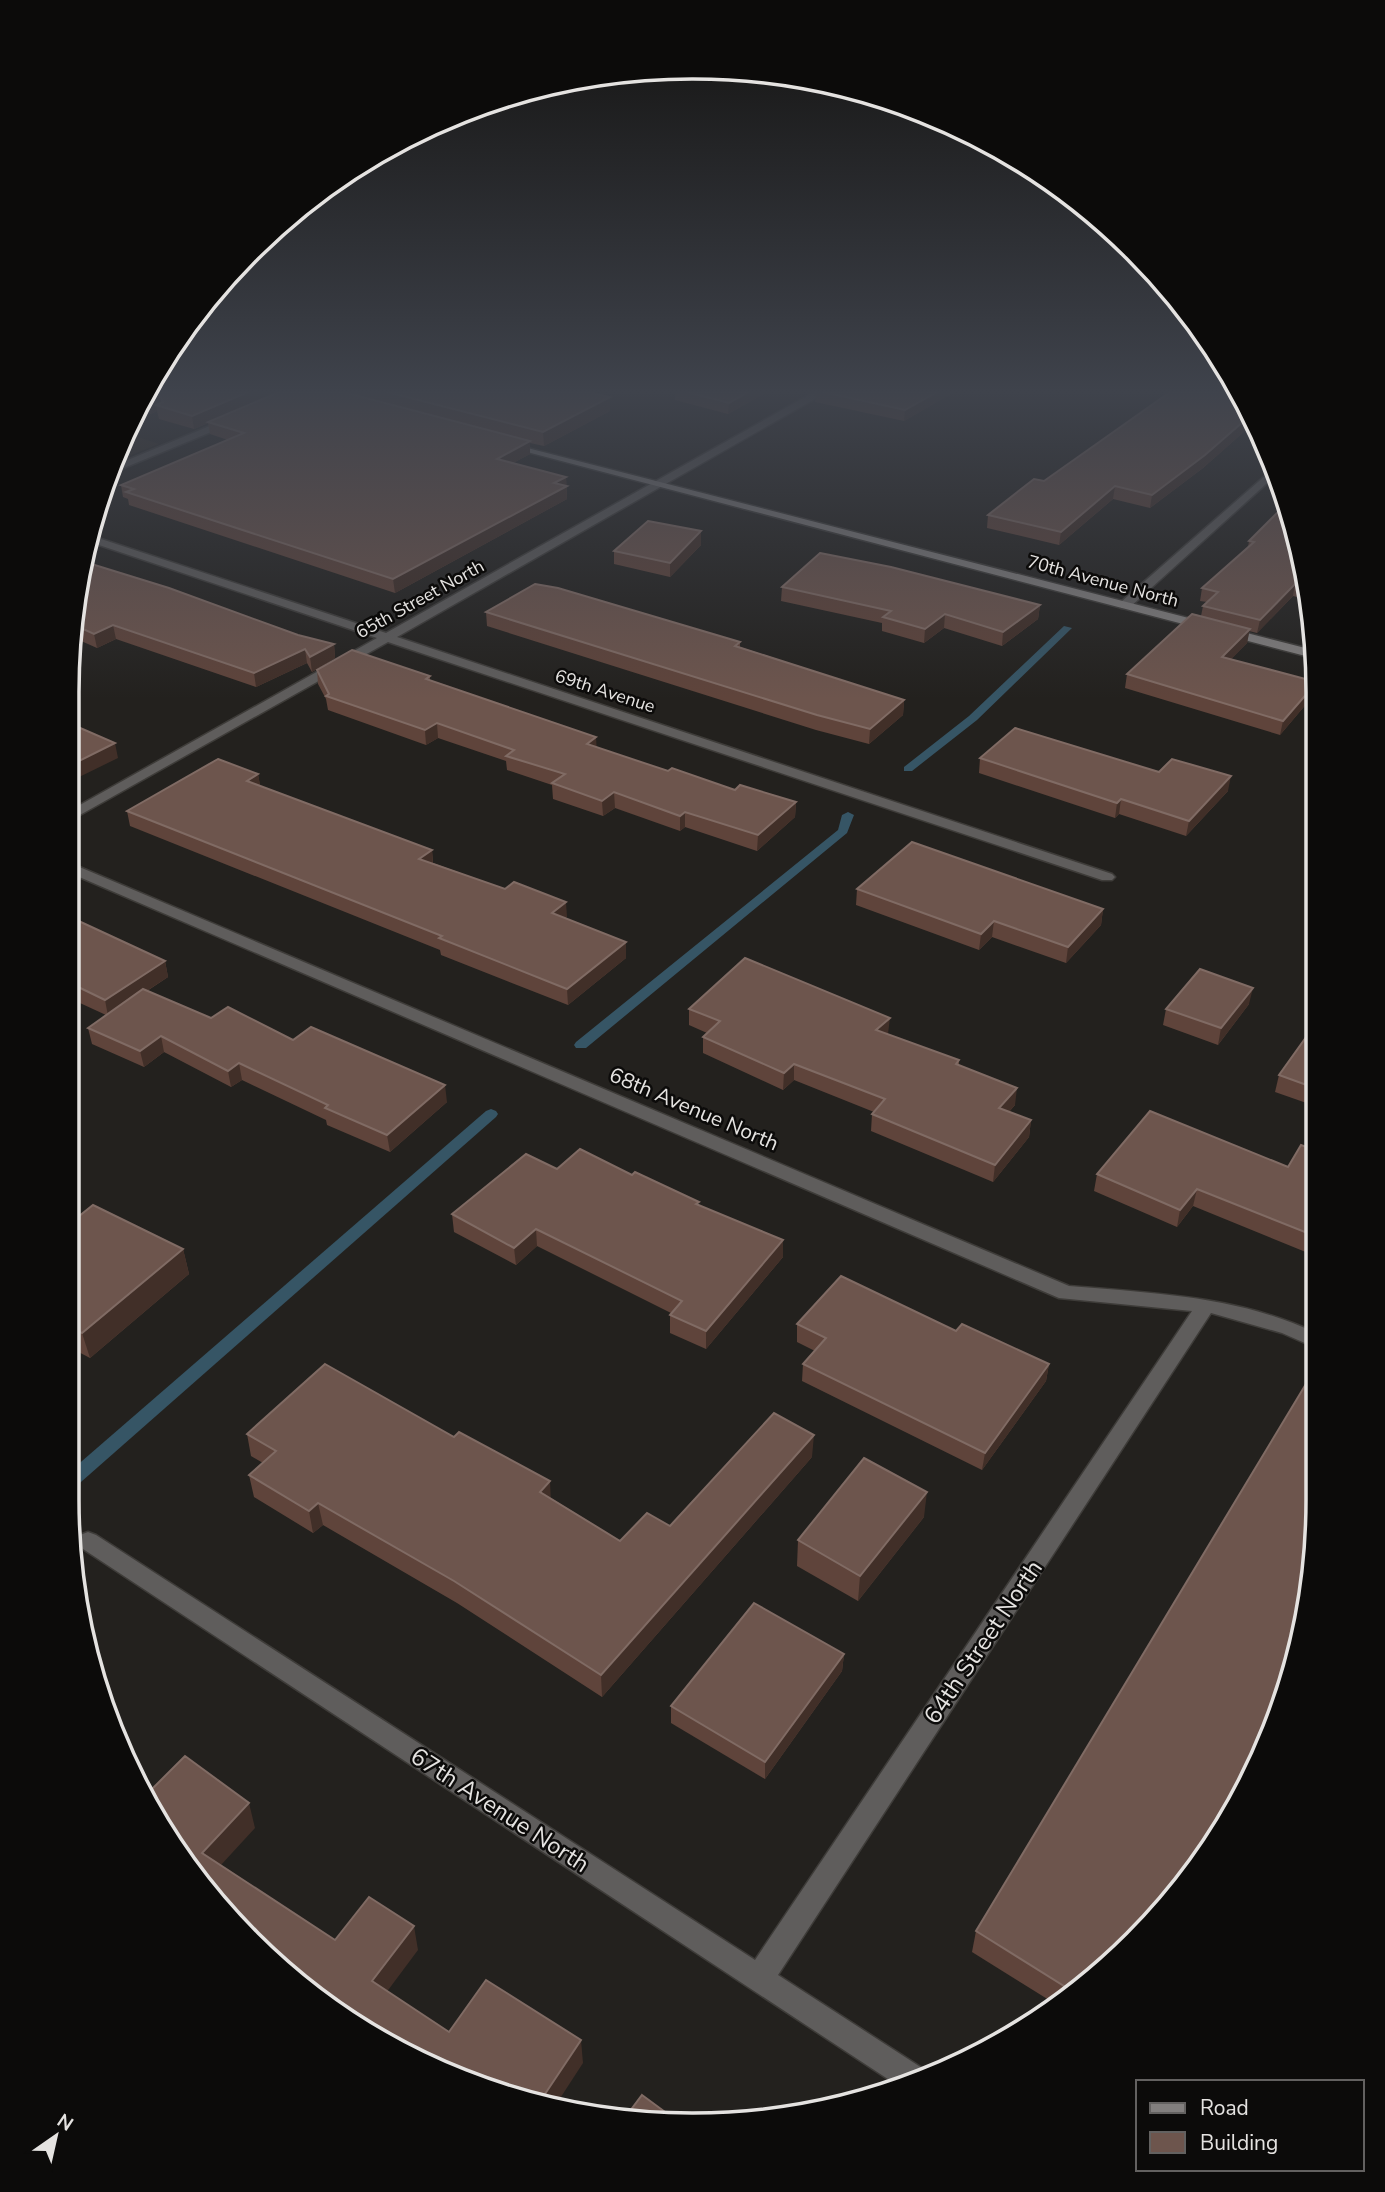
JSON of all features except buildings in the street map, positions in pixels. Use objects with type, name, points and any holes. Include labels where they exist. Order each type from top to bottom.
[{"type":"street","name":"65th Street North","points":[[79,811],[643,494]]},
{"type":"street","name":"70th Avenue North","points":[[700,494],[1305,652]]},
{"type":"street","points":[[1125,605],[1249,494]]},
{"type":"street","name":"69th Avenue","points":[[98,542],[1107,877]]},
{"type":"street","name":"68th Avenue North","points":[[79,871],[1066,1293],[1206,1305],[1306,1336]]},
{"type":"street","name":"64th Street North","points":[[759,1979],[1206,1305]]},
{"type":"street","name":"67th Avenue North","points":[[88,1541],[907,2075]]},
{"type":"waterway","points":[[908,769],[973,718],[1067,628]]},
{"type":"waterway","points":[[581,1045],[843,831],[848,815]]},
{"type":"waterway","points":[[79,1474],[491,1114]]}]
